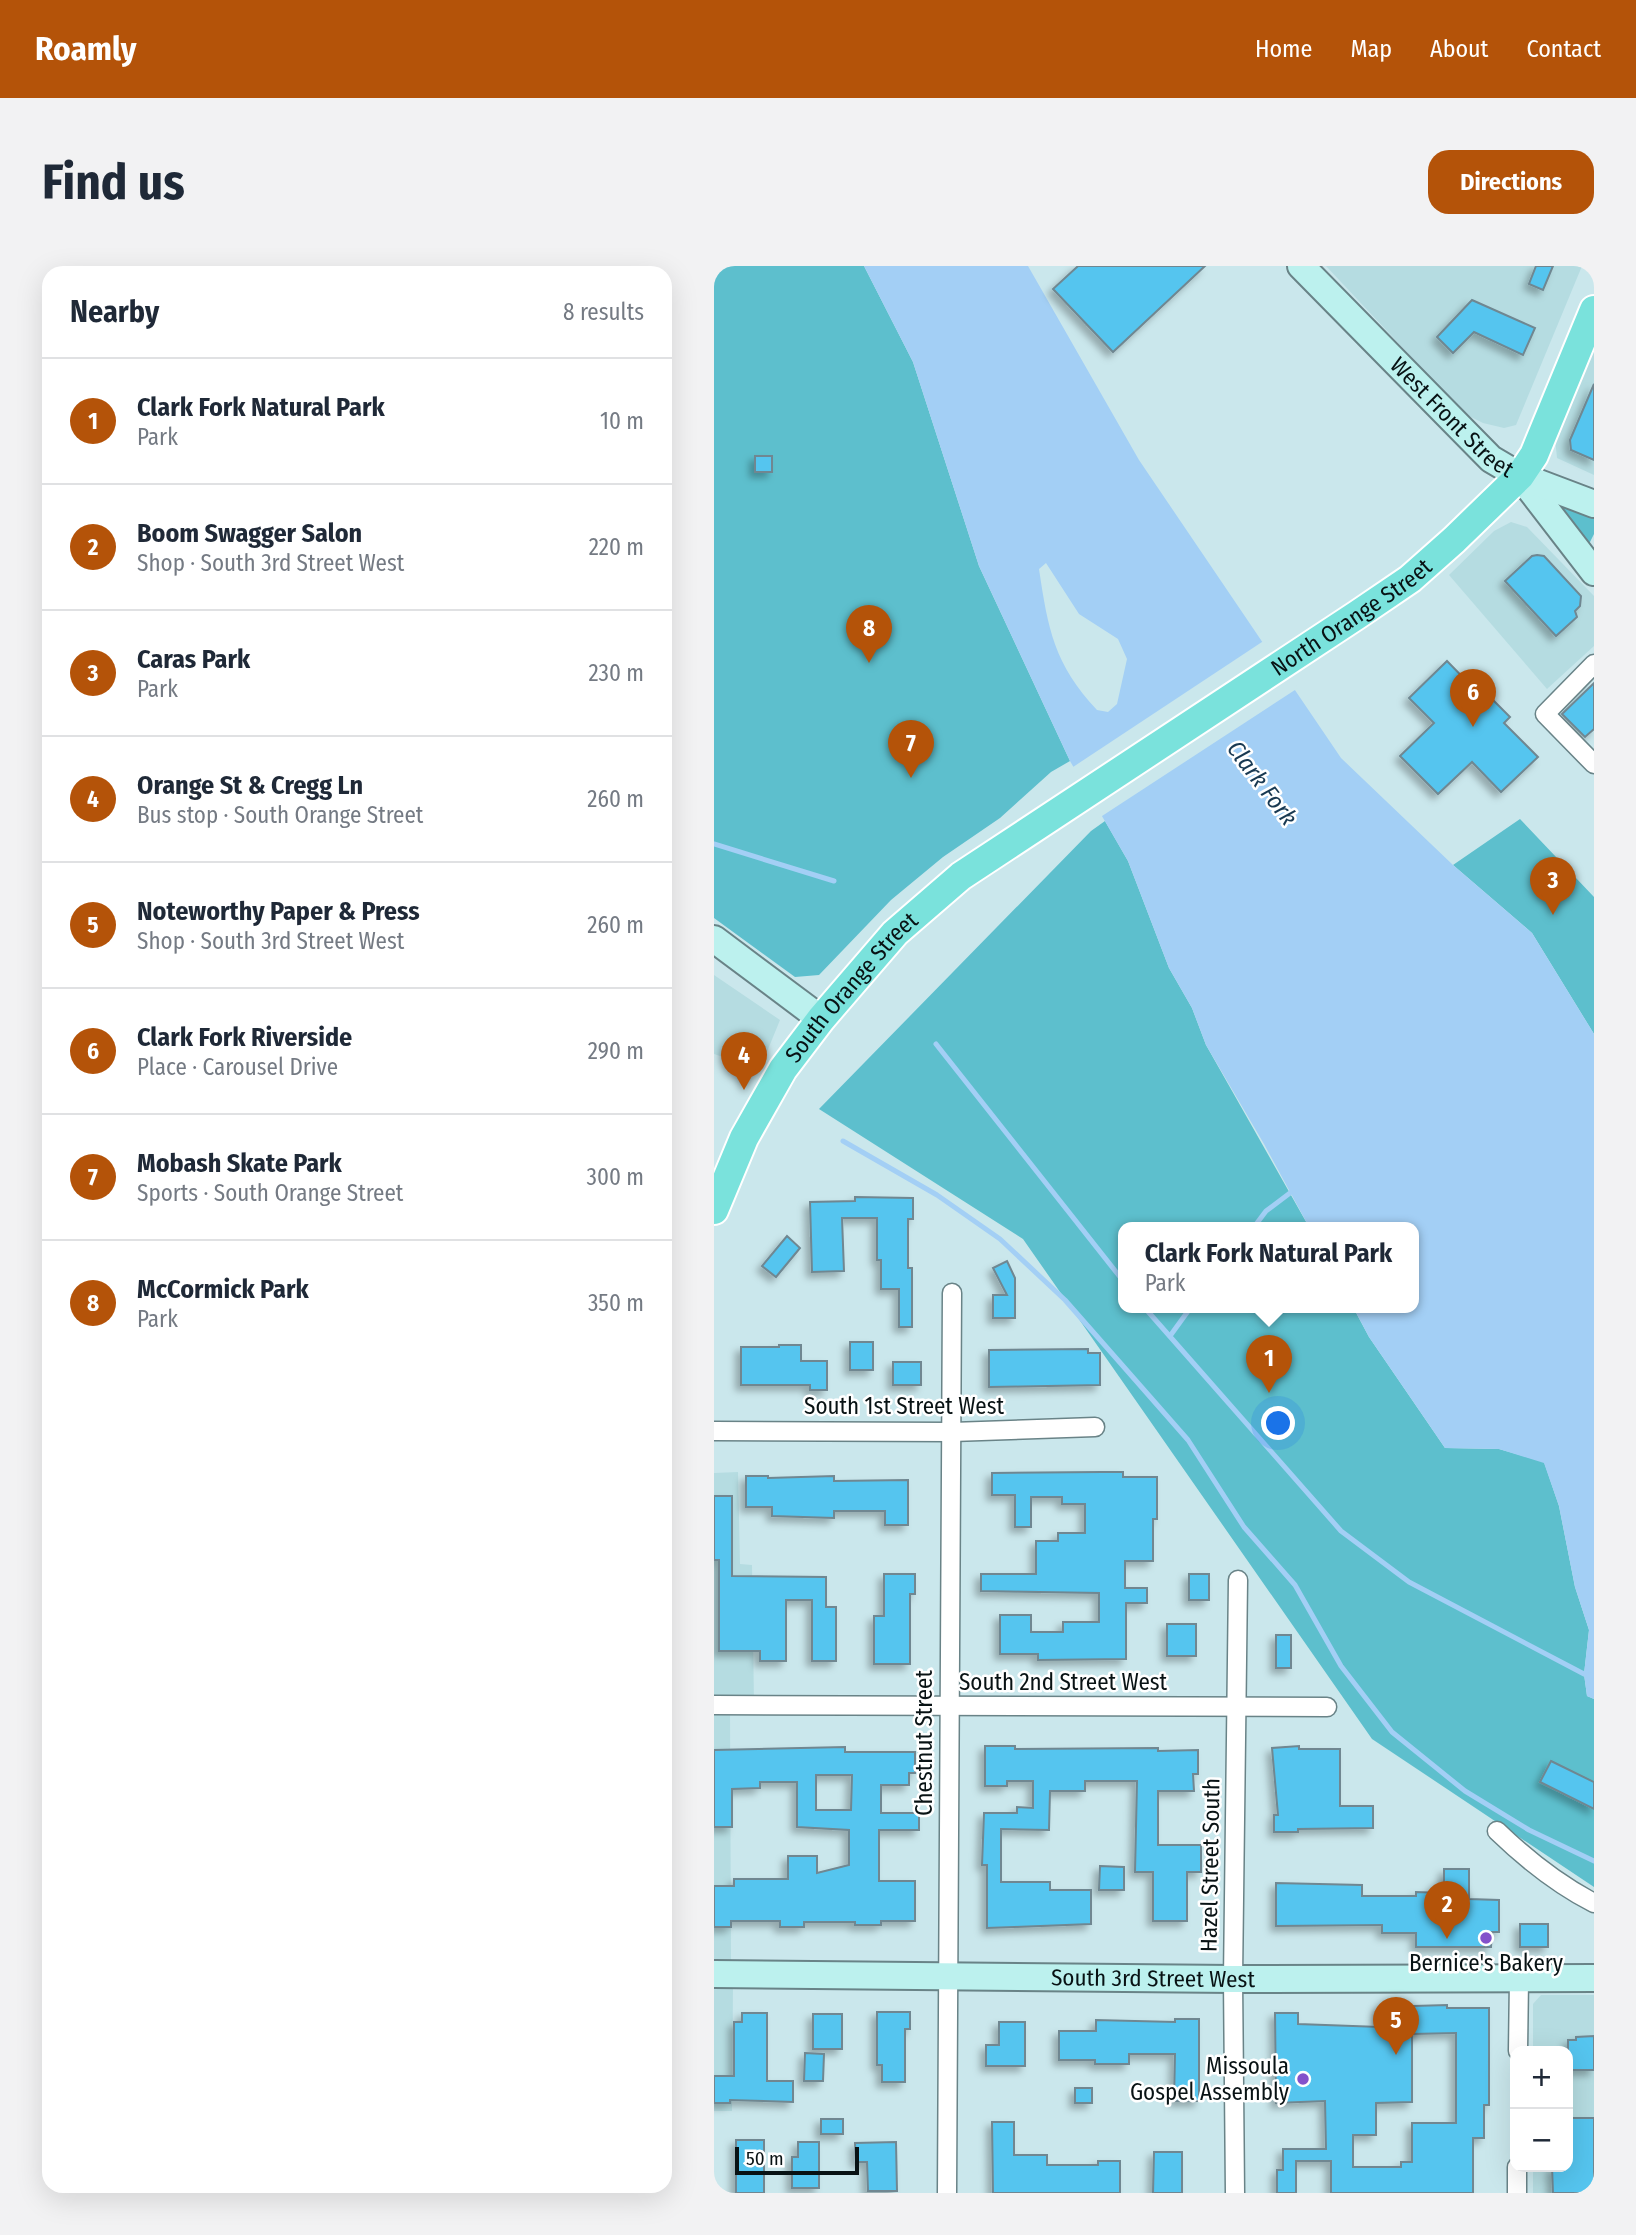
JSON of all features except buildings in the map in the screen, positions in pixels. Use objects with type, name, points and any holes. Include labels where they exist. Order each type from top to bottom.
[{"type":"main road","name":"North Orange Street","points":[[1015,840],[1410,579],[1520,476],[1543,436],[1594,310]]},
{"type":"main road","name":"South Orange Street","points":[[714,1210],[744,1138],[783,1069],[821,1018],[895,933],[961,876],[1015,840]]},
{"type":"street","name":"West Front Street","points":[[1301,266],[1492,458],[1520,476],[1594,572]]},
{"type":"street","points":[[1520,476],[1594,504]]},
{"type":"street","points":[[1594,664],[1545,714],[1594,764]]},
{"type":"street","points":[[714,939],[821,1018]]},
{"type":"street","name":"Chestnut Street","points":[[947,2193],[952,1293]]},
{"type":"street","name":"South 1st Street West","points":[[714,1431],[952,1432],[1095,1427]]},
{"type":"street","name":"Hazel Street South","points":[[1235,2193],[1233,1979],[1238,1580]]},
{"type":"street","name":"South 2nd Street West","points":[[714,1705],[1327,1707]]},
{"type":"street","points":[[1497,1831],[1530,1862],[1566,1888],[1594,1903]]},
{"type":"street","name":"South 3rd Street West","points":[[714,1974],[1233,1979],[1594,1978]]},
{"type":"street","points":[[1518,2046],[1519,1979]]},
{"type":"street","points":[[1517,2172],[1517,2193]]},
{"type":"shaded area","points":[[714,266],[864,266],[913,362],[979,566],[1070,761],[1051,772],[1000,818],[943,857],[891,900],[819,975],[795,977],[714,918]]},
{"type":"shaded area","points":[[1326,266],[1582,266],[1516,425],[1504,428],[1483,423],[1465,414]]},
{"type":"shaded area","points":[[1594,349],[1594,475],[1557,458],[1555,439]]},
{"type":"shaded area","points":[[1545,501],[1594,508],[1594,534],[1586,550]]},
{"type":"shaded area","points":[[1511,522],[1527,527],[1594,596],[1594,646],[1547,689],[1449,575],[1494,531]]},
{"type":"shaded area","points":[[1520,819],[1594,897],[1594,1034],[1532,933],[1453,865]]},
{"type":"shaded area","points":[[1105,821],[1128,861],[1169,968],[1192,1008],[1206,1045],[1306,1222],[1118,1222],[1118,1313],[1356,1313],[1369,1337],[1445,1448],[1499,1449],[1544,1462],[1559,1506],[1575,1587],[1589,1630],[1584,1674],[1587,1696],[1594,1699],[1594,1887],[1372,1739],[1023,1239],[819,1109],[1091,831]]},
{"type":"shaded area","points":[[714,975],[780,1020],[760,1069],[714,1054]]},
{"type":"shaded area","points":[[738,1472],[740,1564],[752,1565],[754,1705],[730,1706],[731,1963],[714,1963],[714,1473]]},
{"type":"shaded area","points":[[714,1983],[733,1983],[732,2111],[714,2111]]},
{"type":"shaded area","points":[[1541,1995],[1594,1995],[1594,2193],[1533,2193],[1533,2172],[1573,2172],[1573,2046],[1533,2046],[1533,2004]]},
{"type":"water","name":"Clark Fork","points":[[864,266],[1028,266],[1139,460],[1341,758],[1453,865],[1532,933],[1594,1034],[1594,1699],[1587,1696],[1584,1674],[1589,1630],[1575,1587],[1559,1506],[1544,1463],[1499,1449],[1445,1448],[1369,1337],[1356,1313],[1419,1313],[1419,1222],[1306,1222],[1206,1045],[1192,1008],[1169,968],[1128,861],[1070,761],[979,566],[913,362]],"holes":[[[1046,563],[1079,614],[1118,639],[1127,659],[1117,704],[1108,712],[1097,710],[1071,677],[1055,645],[1039,569]]]},
{"type":"pier","points":[[1265,640],[1298,688],[1099,818],[1070,769]]},
{"type":"waterway","points":[[714,844],[834,881]]},
{"type":"waterway","points":[[936,1044],[1118,1274]]},
{"type":"waterway","points":[[843,1141],[937,1195],[1000,1239],[1065,1300],[1188,1440],[1244,1527],[1295,1585],[1341,1666],[1392,1732],[1465,1791],[1529,1830],[1594,1861]]},
{"type":"waterway","points":[[1258,1222],[1266,1211],[1290,1193]]},
{"type":"waterway","points":[[1149,1313],[1341,1531],[1409,1582],[1584,1674],[1594,1676]]},
{"type":"waterway","points":[[1170,1336],[1187,1313]]},
{"type":"place","name":"McCormick Park","points":[[869,663]]},
{"type":"place","name":"Clark Fork Riverside","points":[[1473,727]]},
{"type":"place","name":"Mobash Skate Park","points":[[911,778]]},
{"type":"place","name":"Caras Park","points":[[1553,915]]},
{"type":"place","name":"Orange St & Cregg Ln","points":[[744,1090]]},
{"type":"place","name":"Clark Fork Natural Park","points":[[1269,1393]]},
{"type":"place","name":"Bernice's Bakery","points":[[1486,1938]]},
{"type":"place","name":"Boom Swagger Salon","points":[[1447,1939]]},
{"type":"place","name":"Noteworthy Paper & Press","points":[[1396,2055]]},
{"type":"place","name":"Missoula Gospel Assembly","points":[[1303,2079]]}]
